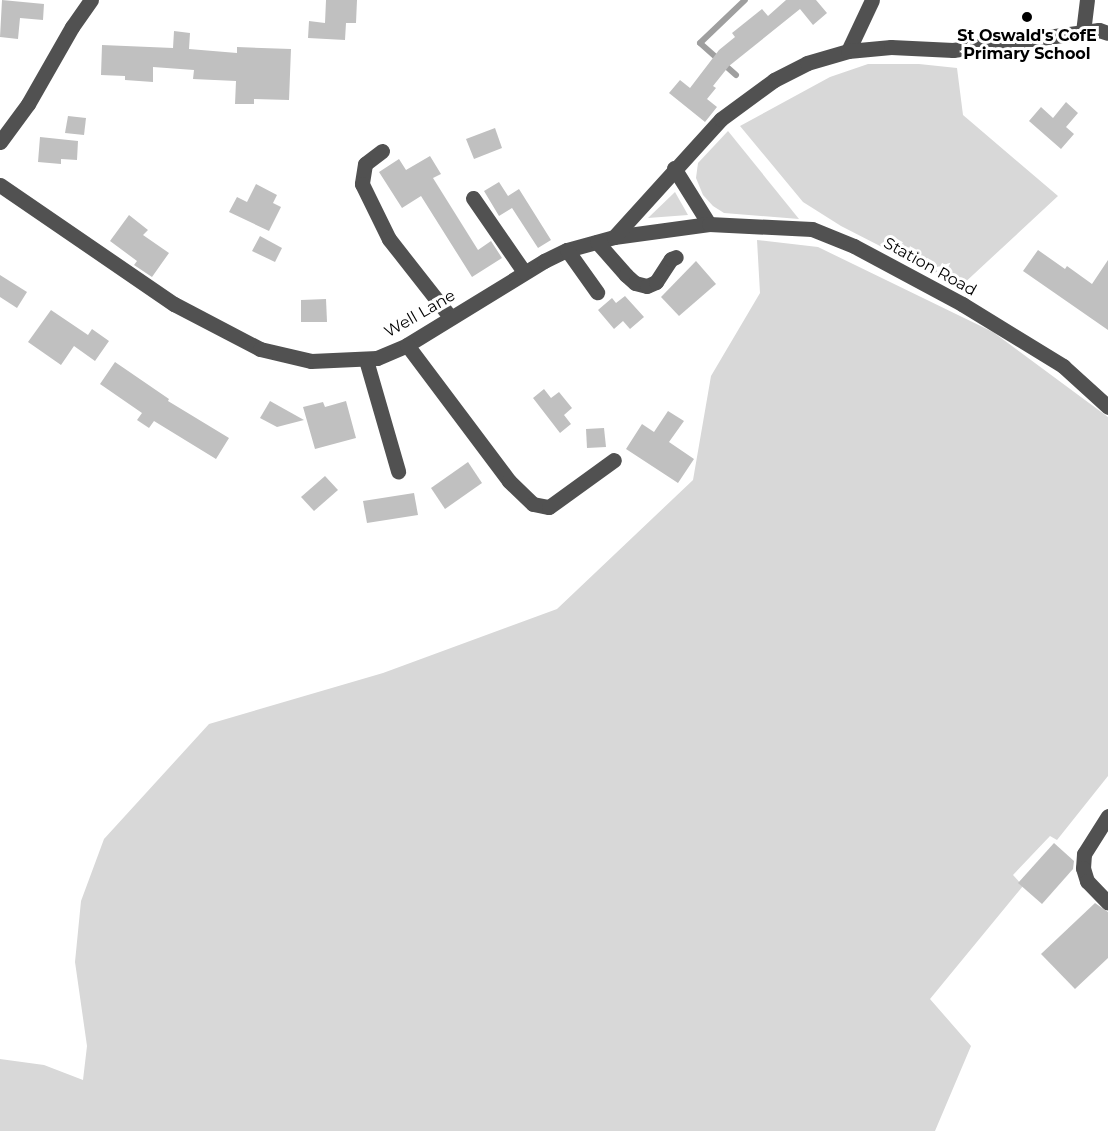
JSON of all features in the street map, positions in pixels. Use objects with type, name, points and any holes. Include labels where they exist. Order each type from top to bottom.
[{"type":"street","points":[[0,142],[28,104],[91,0]]},
{"type":"street","points":[[848,51],[873,0]]},
{"type":"street","points":[[1083,32],[1087,0]]},
{"type":"street","points":[[614,237],[721,118],[774,80],[807,63],[848,51],[891,47],[953,50],[1099,30],[1108,33]]},
{"type":"street","points":[[382,151],[365,164],[362,184],[389,239],[451,318]]},
{"type":"street","points":[[674,168],[710,224]]},
{"type":"street","name":"Well Lane","points":[[0,185],[174,304],[260,349],[311,362],[366,360],[406,345],[524,272],[567,250],[614,237],[710,224]]},
{"type":"street","points":[[473,198],[524,272]]},
{"type":"street","name":"Station Road","points":[[710,224],[812,229],[854,246],[963,304],[1056,362],[1108,407]]},
{"type":"street","points":[[597,242],[626,275],[636,283],[647,286],[656,282],[671,259],[676,257]]},
{"type":"street","points":[[567,250],[597,292]]},
{"type":"street","points":[[406,345],[509,481],[533,504],[549,507],[614,460]]},
{"type":"street","points":[[366,360],[398,471]]},
{"type":"street","points":[[1108,816],[1084,854],[1083,868],[1087,881],[1108,903]]},
{"type":"shaded area","points":[[868,64],[919,64],[957,68],[963,115],[1058,196],[960,287],[841,226],[803,202],[740,126],[830,77]]},
{"type":"shaded area","points":[[728,131],[799,219],[724,213],[713,206],[703,195],[696,178],[698,163]]},
{"type":"shaded area","points":[[675,192],[688,215],[648,218]]},
{"type":"shaded area","points":[[757,240],[818,247],[993,332],[1108,417],[1108,776],[1057,840],[1050,836],[1013,875],[1023,886],[930,999],[971,1046],[935,1131],[0,1131],[0,1059],[44,1065],[83,1080],[87,1046],[75,962],[81,901],[104,839],[209,724],[383,673],[557,609],[693,480],[711,376],[760,293]]},
{"type":"building","points":[[2,0],[44,4],[43,20],[20,18],[18,39],[0,37]]},
{"type":"building","points":[[326,0],[357,0],[356,23],[346,23],[345,40],[308,38],[309,21],[325,23]]},
{"type":"building","points":[[786,0],[816,0],[827,13],[813,25],[800,9],[729,66],[713,86],[716,88],[707,99],[717,107],[705,122],[669,93],[680,80],[690,88],[719,50],[735,37],[732,33],[762,9],[768,16]]},
{"type":"building","points":[[174,31],[190,33],[189,49],[237,53],[237,47],[291,49],[289,100],[254,99],[254,104],[235,104],[236,81],[193,79],[194,70],[153,67],[153,82],[125,80],[125,76],[101,75],[102,45],[173,48]]},
{"type":"building","points":[[1066,102],[1078,113],[1066,127],[1074,134],[1061,149],[1029,121],[1041,107],[1053,118]]},
{"type":"building","points":[[68,116],[86,118],[84,135],[65,133]]},
{"type":"building","points":[[495,128],[502,148],[474,159],[466,139]]},
{"type":"building","points":[[40,137],[78,141],[77,160],[61,159],[61,164],[38,162]]},
{"type":"building","points":[[430,156],[441,174],[433,178],[478,250],[491,241],[502,258],[472,277],[421,196],[402,208],[379,172],[399,159],[406,170]]},
{"type":"building","points":[[499,182],[508,196],[519,189],[551,240],[538,248],[512,208],[499,216],[484,191]]},
{"type":"building","points":[[256,184],[277,195],[273,203],[281,207],[269,231],[229,212],[237,197],[247,202]]},
{"type":"building","points":[[129,215],[148,230],[143,235],[169,253],[152,277],[134,265],[137,261],[110,241]]},
{"type":"building","points":[[260,236],[282,248],[275,262],[252,251]]},
{"type":"building","points":[[1038,250],[1065,269],[1067,266],[1092,284],[1108,260],[1108,330],[1023,271]]},
{"type":"building","points":[[696,261],[716,284],[679,316],[661,297]]},
{"type":"building","points":[[0,275],[27,292],[17,308],[0,297]]},
{"type":"building","points":[[625,296],[644,317],[630,329],[623,321],[614,329],[598,310],[612,298],[616,303]]},
{"type":"building","points":[[326,299],[327,322],[301,322],[301,300]]},
{"type":"building","points":[[51,310],[88,335],[92,329],[109,341],[95,361],[74,346],[61,365],[28,342]]},
{"type":"building","points":[[115,362],[169,399],[168,401],[229,438],[216,459],[154,421],[149,428],[137,420],[142,413],[100,384]]},
{"type":"building","points":[[544,389],[551,398],[559,392],[572,408],[564,415],[571,424],[560,433],[533,398]]},
{"type":"building","points":[[270,401],[304,420],[277,427],[260,418]]},
{"type":"building","points":[[346,401],[356,438],[315,449],[303,407],[323,402],[325,407]]},
{"type":"building","points":[[668,411],[684,421],[669,442],[694,459],[678,483],[626,449],[642,424],[654,432]]},
{"type":"building","points":[[604,428],[606,447],[587,448],[586,429]]},
{"type":"building","points":[[468,462],[482,483],[445,509],[431,488]]},
{"type":"building","points":[[325,476],[338,490],[314,511],[301,497]]},
{"type":"building","points":[[414,493],[418,515],[367,523],[363,501]]},
{"type":"building","points":[[1054,843],[1074,861],[1073,869],[1042,904],[1018,883]]},
{"type":"building","points":[[1095,903],[1108,912],[1108,958],[1075,989],[1041,954]]},
{"type":"waterway","points":[[736,75],[700,43],[745,0]]},
{"type":"place","name":"St Oswald's CofE Primary School","points":[[1027,17]]}]
